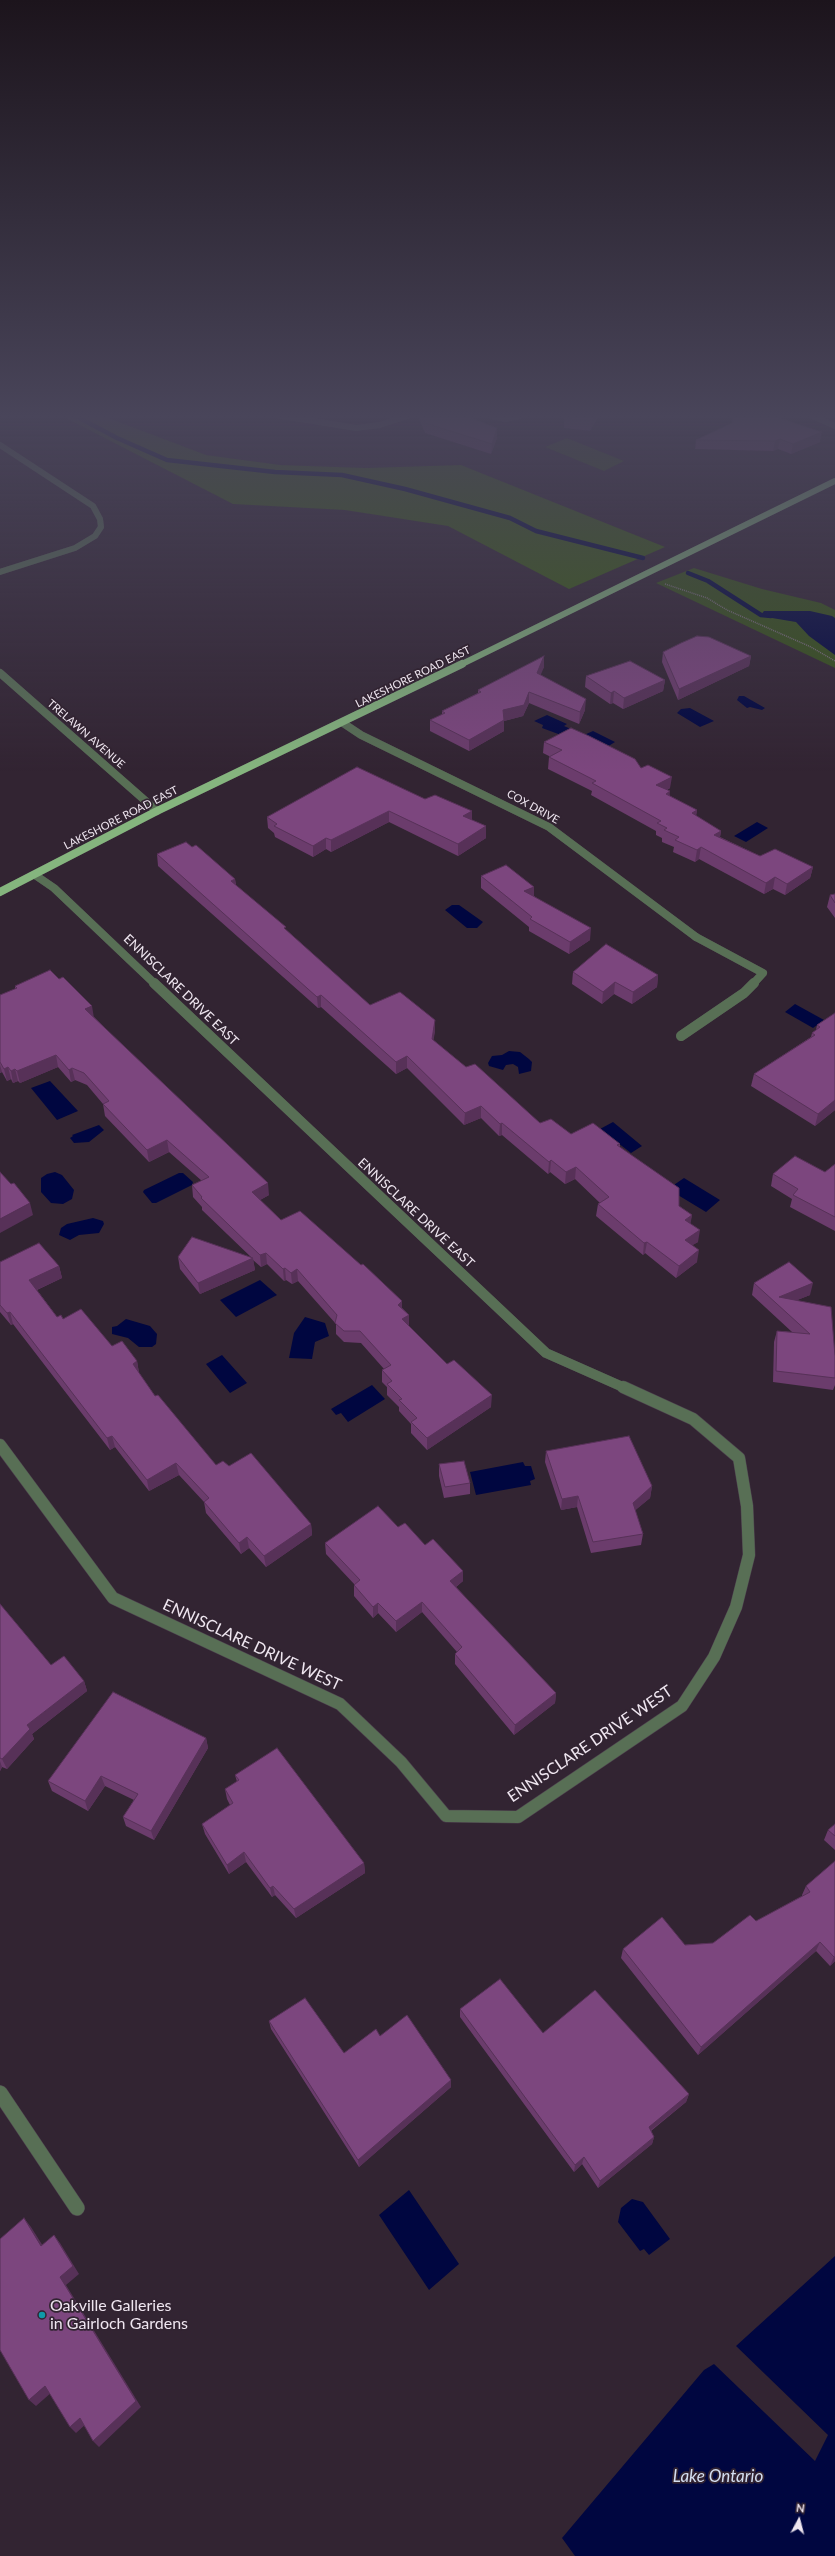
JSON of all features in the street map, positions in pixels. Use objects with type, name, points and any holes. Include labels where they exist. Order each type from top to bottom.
[{"type":"main road","name":"LAKESHORE ROAD EAST","points":[[0,892],[157,811],[669,565],[732,533]]},
{"type":"street","points":[[0,572],[75,548],[95,536],[97,533]]},
{"type":"street","name":"TRELAWN AVENUE","points":[[0,673],[157,811]]},
{"type":"street","name":"COX DRIVE","points":[[342,723],[361,735],[549,827],[696,937],[763,973],[744,993],[681,1036]]},
{"type":"street","name":"ENNISCLARE DRIVE EAST","points":[[35,875],[54,888],[546,1353],[693,1419],[739,1458],[747,1506],[749,1555]]},
{"type":"street","name":"ENNISCLARE DRIVE WEST","points":[[0,1445],[113,1598],[340,1704],[401,1762],[446,1816],[518,1817],[682,1706],[714,1657],[736,1607],[749,1555]]},
{"type":"street","points":[[0,2092],[77,2208]]},
{"type":"path","points":[[662,584],[707,598],[723,608],[811,647],[835,661]]},
{"type":"green space","points":[[462,533],[631,533],[665,547],[569,589]]},
{"type":"green space","points":[[694,568],[762,589],[821,603],[835,610],[835,668],[656,583]]},
{"type":"water","points":[[764,611],[810,611],[832,616],[835,618],[835,655],[809,636],[796,622],[760,616]]},
{"type":"water","points":[[739,696],[744,696],[765,708],[762,710],[750,707],[747,708],[737,700]]},
{"type":"water","points":[[690,708],[714,721],[700,727],[677,713],[681,709]]},
{"type":"water","points":[[547,715],[567,724],[564,726],[571,729],[561,735],[542,728],[543,725],[534,721]]},
{"type":"water","points":[[593,731],[615,742],[607,747],[584,735]]},
{"type":"water","points":[[757,822],[768,828],[746,842],[734,836]]},
{"type":"water","points":[[452,905],[459,905],[483,922],[477,928],[467,928],[445,910]]},
{"type":"water","points":[[795,1004],[824,1020],[813,1028],[785,1012]]},
{"type":"water","points":[[509,1051],[520,1052],[529,1059],[532,1062],[531,1071],[519,1074],[518,1067],[513,1064],[506,1065],[503,1070],[489,1066],[488,1063],[492,1056],[502,1055]]},
{"type":"water","points":[[50,1081],[78,1111],[57,1120],[31,1088]]},
{"type":"water","points":[[613,1122],[642,1146],[631,1153],[600,1129]]},
{"type":"water","points":[[99,1125],[104,1130],[89,1142],[74,1143],[70,1138],[73,1136],[72,1135]]},
{"type":"water","points":[[55,1172],[62,1175],[74,1190],[72,1199],[63,1204],[51,1203],[41,1192],[41,1178],[47,1174]]},
{"type":"water","points":[[179,1173],[183,1173],[193,1182],[192,1185],[156,1203],[152,1203],[143,1192],[144,1190]]},
{"type":"water","points":[[684,1178],[720,1200],[706,1212],[668,1189]]},
{"type":"water","points":[[93,1218],[103,1221],[104,1224],[99,1233],[79,1235],[70,1240],[59,1235],[61,1228],[67,1224]]},
{"type":"water","points":[[260,1280],[277,1295],[236,1317],[220,1300]]},
{"type":"water","points":[[305,1317],[325,1323],[329,1336],[315,1342],[312,1359],[289,1358],[294,1333]]},
{"type":"water","points":[[126,1319],[150,1326],[157,1334],[156,1344],[152,1347],[139,1347],[128,1338],[112,1334],[112,1327],[117,1326]]},
{"type":"water","points":[[222,1355],[247,1383],[230,1393],[206,1364]]},
{"type":"water","points":[[372,1385],[385,1399],[348,1422],[341,1413],[336,1415],[331,1409]]},
{"type":"water","points":[[523,1462],[525,1466],[531,1466],[535,1479],[530,1481],[531,1485],[476,1495],[470,1472]]},
{"type":"water","points":[[409,2190],[459,2264],[429,2290],[379,2215]]},
{"type":"water","points":[[632,2199],[643,2202],[670,2239],[649,2255],[644,2249],[640,2251],[618,2222],[621,2208]]},
{"type":"water","name":"Lake Ontario","points":[[835,2256],[835,2556],[575,2556],[562,2538],[704,2370],[714,2364],[815,2461],[828,2435],[736,2346]]},
{"type":"building","points":[[697,636],[709,637],[751,656],[679,689],[663,652]]},
{"type":"building","points":[[544,656],[537,673],[586,699],[580,712],[529,692],[524,705],[503,710],[504,720],[469,740],[430,720],[445,713],[442,711],[481,692],[478,690]]},
{"type":"building","points":[[630,661],[665,680],[624,698],[614,691],[611,693],[586,676]]},
{"type":"building","points":[[571,728],[635,759],[641,768],[648,765],[672,777],[656,785],[670,791],[666,794],[697,810],[692,813],[721,831],[714,835],[760,856],[775,849],[813,867],[787,884],[775,877],[766,883],[701,847],[697,850],[675,840],[679,837],[664,830],[667,828],[657,823],[661,821],[592,783],[596,781],[549,757],[562,750],[544,742]]},
{"type":"building","points":[[357,767],[425,799],[435,795],[472,811],[463,816],[486,826],[458,844],[389,811],[331,840],[326,838],[313,846],[274,826],[277,824],[267,817]]},
{"type":"building","points":[[186,842],[192,847],[196,845],[235,879],[231,881],[286,927],[284,928],[370,1005],[400,992],[435,1020],[432,1039],[466,1067],[475,1064],[540,1123],[551,1119],[571,1134],[593,1123],[620,1144],[617,1145],[679,1188],[679,1206],[692,1215],[685,1220],[700,1230],[685,1240],[699,1250],[679,1266],[647,1242],[644,1243],[598,1204],[609,1197],[576,1167],[566,1172],[551,1160],[549,1162],[502,1123],[500,1124],[481,1106],[465,1113],[407,1056],[396,1062],[321,995],[317,997],[157,854]]},
{"type":"building","points":[[506,865],[534,887],[524,891],[591,928],[570,942],[530,919],[532,917],[481,876]]},
{"type":"building","points":[[835,894],[835,903],[830,895]]},
{"type":"building","points":[[606,944],[658,975],[633,992],[615,982],[603,992],[573,972]]},
{"type":"building","points":[[50,970],[59,979],[63,977],[92,1006],[85,1009],[268,1183],[252,1192],[281,1220],[300,1211],[361,1265],[363,1264],[402,1301],[398,1305],[409,1315],[402,1319],[447,1364],[454,1360],[492,1395],[427,1438],[411,1422],[417,1418],[399,1400],[402,1399],[387,1384],[392,1381],[382,1370],[391,1365],[360,1331],[344,1331],[335,1323],[337,1315],[297,1269],[291,1273],[285,1268],[283,1269],[266,1253],[260,1255],[201,1198],[202,1197],[192,1185],[209,1177],[167,1140],[147,1150],[103,1104],[109,1101],[84,1073],[72,1068],[69,1070],[56,1055],[17,1071],[15,1069],[11,1071],[8,1067],[4,1069],[0,1062],[0,995],[17,988],[15,986]]},
{"type":"building","points":[[835,1013],[835,1100],[818,1114],[754,1074],[815,1035],[812,1033],[820,1027],[817,1025]]},
{"type":"building","points":[[795,1156],[825,1172],[835,1164],[835,1217],[793,1195],[798,1189],[773,1174]]},
{"type":"building","points":[[0,1172],[11,1184],[14,1183],[30,1203],[0,1219]]},
{"type":"building","points":[[192,1237],[253,1258],[198,1283],[178,1257]]},
{"type":"building","points":[[39,1243],[59,1266],[29,1280],[57,1317],[61,1315],[63,1319],[81,1309],[112,1346],[122,1341],[137,1361],[133,1364],[155,1396],[158,1395],[216,1465],[223,1461],[229,1466],[251,1453],[311,1524],[264,1556],[247,1537],[239,1543],[204,1502],[209,1498],[176,1463],[147,1480],[112,1436],[107,1438],[10,1312],[7,1313],[0,1305],[0,1262]]},
{"type":"building","points":[[789,1262],[813,1283],[779,1297],[831,1307],[835,1356],[835,1378],[776,1371],[777,1331],[810,1334],[754,1283]]},
{"type":"building","points":[[629,1436],[652,1486],[633,1503],[643,1534],[593,1542],[578,1496],[562,1499],[546,1451]]},
{"type":"building","points":[[464,1461],[470,1483],[445,1487],[439,1464]]},
{"type":"building","points":[[378,1506],[398,1527],[405,1523],[425,1545],[433,1539],[463,1571],[450,1581],[556,1693],[515,1725],[455,1654],[462,1647],[422,1602],[396,1621],[378,1603],[373,1607],[354,1585],[360,1580],[325,1543]]},
{"type":"building","points":[[0,1604],[51,1665],[64,1656],[84,1681],[27,1725],[30,1729],[2,1759],[0,1758]]},
{"type":"building","points":[[113,1692],[206,1738],[151,1831],[123,1817],[138,1794],[101,1776],[85,1801],[48,1781]]},
{"type":"building","points":[[277,1748],[364,1863],[294,1909],[273,1886],[270,1888],[244,1852],[227,1865],[202,1824],[233,1803],[225,1789],[239,1780],[235,1775]]},
{"type":"building","points":[[835,1824],[835,1836],[828,1830]]},
{"type":"building","points":[[835,1861],[835,1957],[820,1942],[701,2047],[623,1949],[662,1917],[685,1945],[713,1943],[750,1915],[756,1921],[810,1892],[806,1886]]},
{"type":"building","points":[[500,1979],[543,2033],[595,1990],[689,2094],[649,2127],[654,2137],[600,2181],[584,2157],[575,2165],[460,2009]]},
{"type":"building","points":[[305,1998],[344,2053],[376,2029],[380,2036],[407,2015],[451,2080],[358,2160],[269,2021]]},
{"type":"building","name":"Oakville Galleries in Gairloch Gardens","points":[[24,2218],[41,2246],[54,2235],[73,2266],[60,2277],[136,2401],[93,2441],[80,2418],[70,2427],[45,2386],[29,2400],[0,2350],[0,2239]]},
{"type":"waterway","points":[[545,533],[643,558]]},
{"type":"waterway","points":[[688,573],[708,581],[761,615],[771,616]]},
{"type":"place","name":"Oakville Galleries in Gairloch Gardens","points":[[42,2315]]}]
